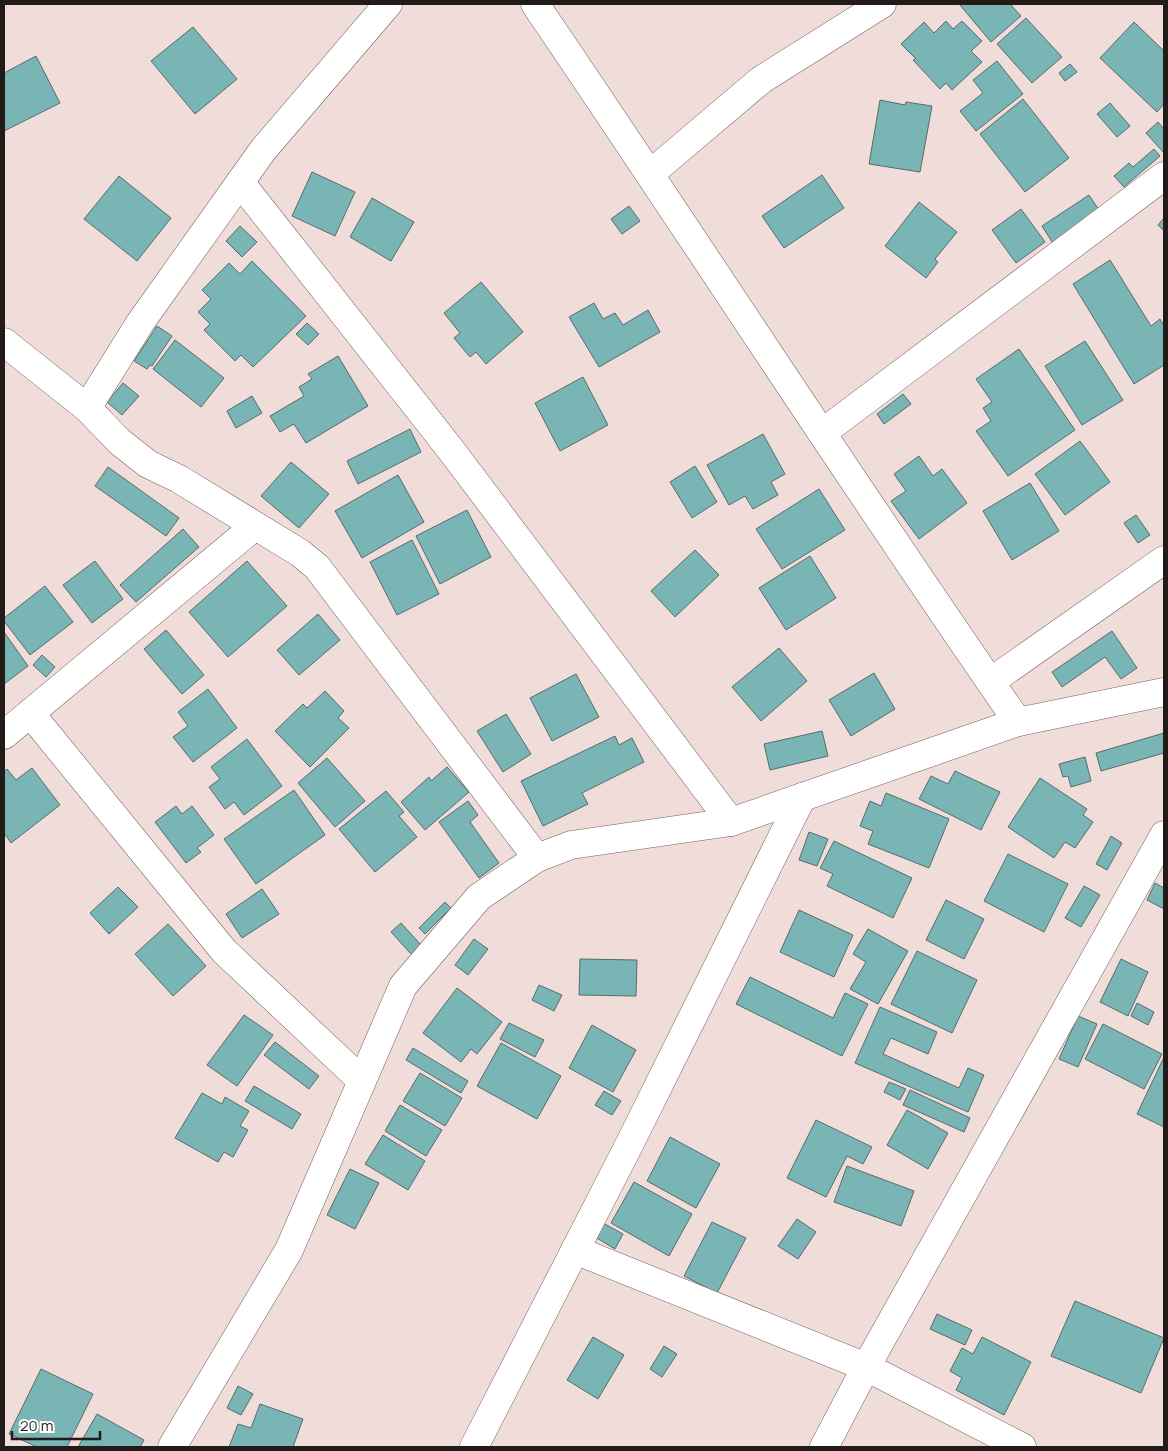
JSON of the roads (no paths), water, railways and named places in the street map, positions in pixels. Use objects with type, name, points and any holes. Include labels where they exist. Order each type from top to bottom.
[{"type":"street","points":[[87,408],[140,323],[263,150],[388,4]]},
{"type":"street","points":[[535,4],[1018,722]]},
{"type":"street","points":[[650,174],[761,80],[882,4]]},
{"type":"street","points":[[822,433],[1164,176]]},
{"type":"street","points":[[240,182],[451,450],[732,822]]},
{"type":"street","points":[[4,342],[87,408],[120,442],[148,464],[179,479],[300,553],[317,567],[537,858]]},
{"type":"street","points":[[4,736],[255,526]]},
{"type":"street","points":[[990,682],[1164,560]]},
{"type":"street","points":[[172,1447],[289,1250],[402,986],[478,897],[537,858],[571,844],[732,822],[1018,722],[1164,692]]},
{"type":"street","points":[[30,713],[224,951],[361,1080]]},
{"type":"street","points":[[474,1447],[633,1136],[802,797]]},
{"type":"street","points":[[824,1447],[866,1367],[1163,841]]},
{"type":"street","points":[[575,1250],[866,1367],[1022,1447]]}]
